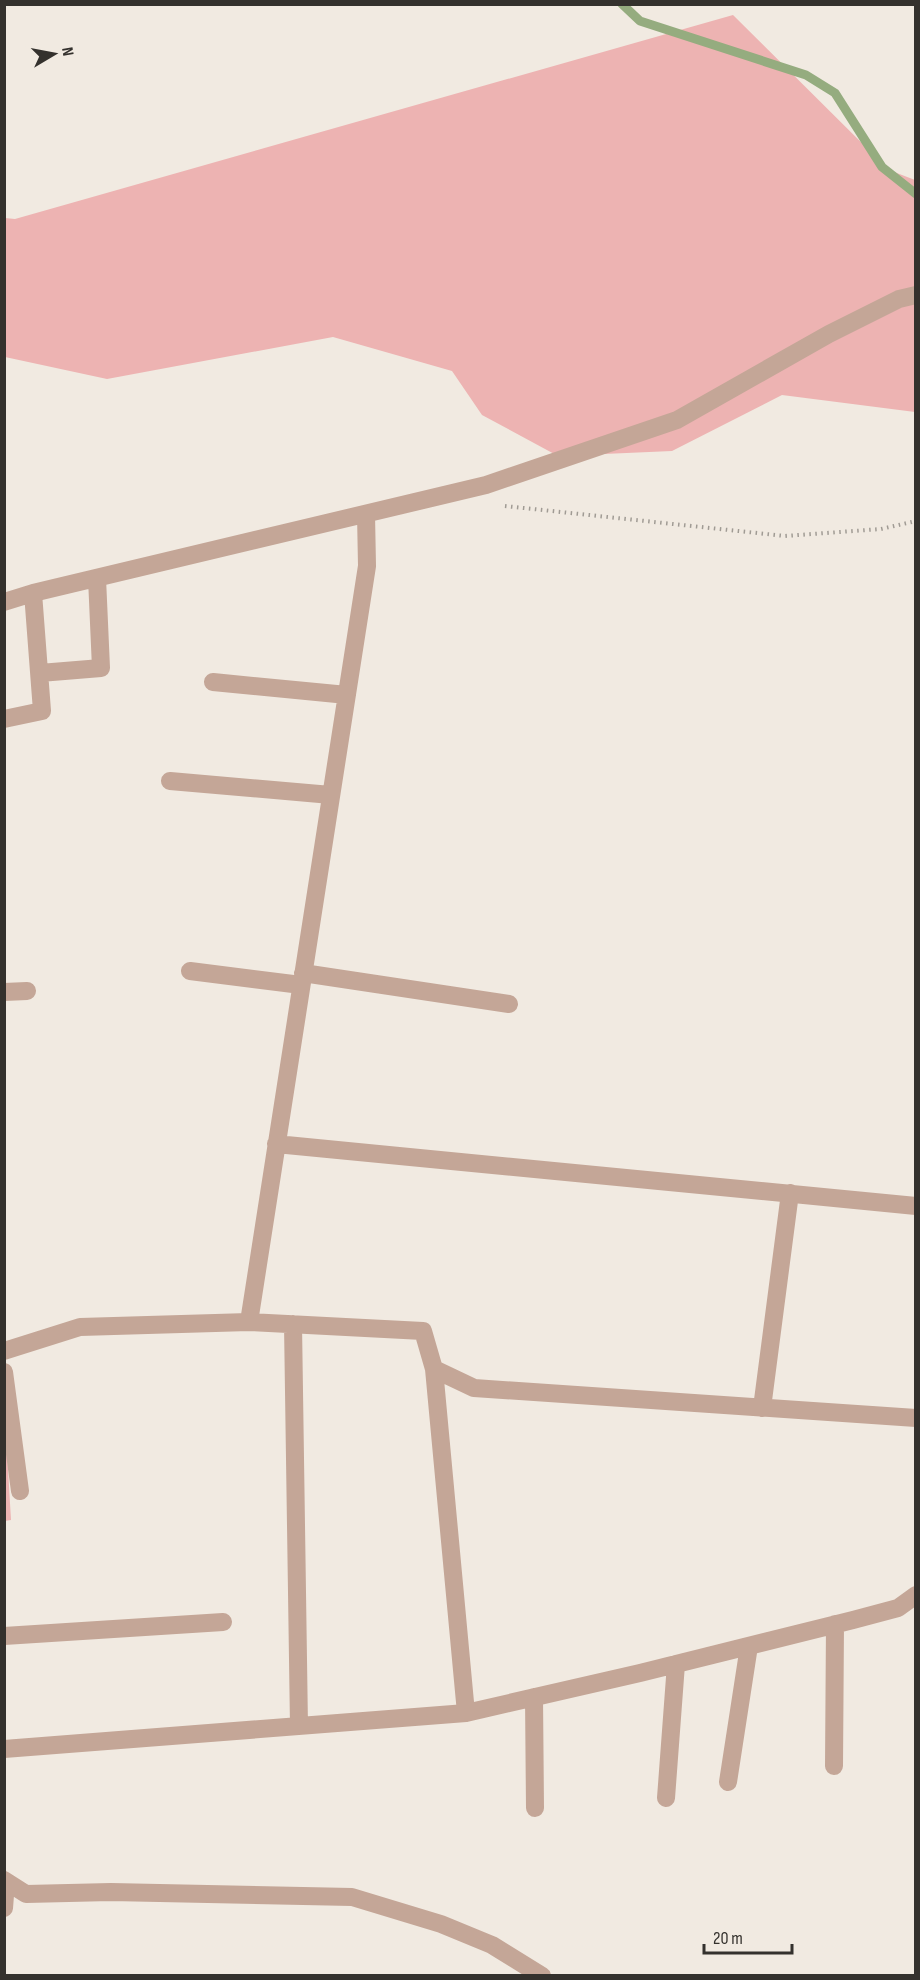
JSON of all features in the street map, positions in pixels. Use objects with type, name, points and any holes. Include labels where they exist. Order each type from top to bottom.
[{"type":"street","points":[[4,602],[33,593],[486,486],[677,420],[829,334],[899,299],[915,295]]},
{"type":"street","points":[[249,1322],[367,566],[366,514]]},
{"type":"street","points":[[40,673],[101,668],[97,578]]},
{"type":"street","points":[[4,719],[42,711],[33,593]]},
{"type":"street","points":[[213,682],[347,695]]},
{"type":"street","points":[[170,781],[331,795]]},
{"type":"street","points":[[190,971],[302,979],[509,1004]]},
{"type":"street","points":[[4,992],[27,991]]},
{"type":"street","points":[[276,1144],[915,1206]]},
{"type":"street","points":[[762,1408],[790,1193]]},
{"type":"street","points":[[4,1351],[80,1327],[249,1322],[423,1331],[434,1369],[466,1713]]},
{"type":"street","points":[[293,1324],[299,1726]]},
{"type":"street","points":[[434,1369],[474,1388],[915,1418]]},
{"type":"street","points":[[4,1372],[20,1491]]},
{"type":"street","points":[[4,1749],[466,1713],[676,1664],[898,1608],[915,1595]]},
{"type":"street","points":[[4,1636],[223,1622]]},
{"type":"street","points":[[834,1766],[836,1624]]},
{"type":"street","points":[[728,1782],[749,1646]]},
{"type":"street","points":[[666,1798],[676,1664]]},
{"type":"street","points":[[534,1697],[535,1808]]},
{"type":"street","points":[[4,1908],[5,1881],[26,1894],[111,1892],[352,1897],[441,1924],[482,1941],[542,1976]]},
{"type":"path","points":[[501,505],[785,536],[881,529],[915,521]]},
{"type":"shaded area","points":[[733,15],[889,170],[915,180],[915,412],[782,395],[672,451],[558,456],[482,415],[452,371],[333,337],[107,379],[5,357],[5,218],[15,219]]},
{"type":"shaded area","points":[[4,1401],[11,1520],[5,1521],[4,1521]]},
{"type":"waterway","points":[[622,4],[640,21],[806,75],[835,93],[882,167],[916,194]]}]
